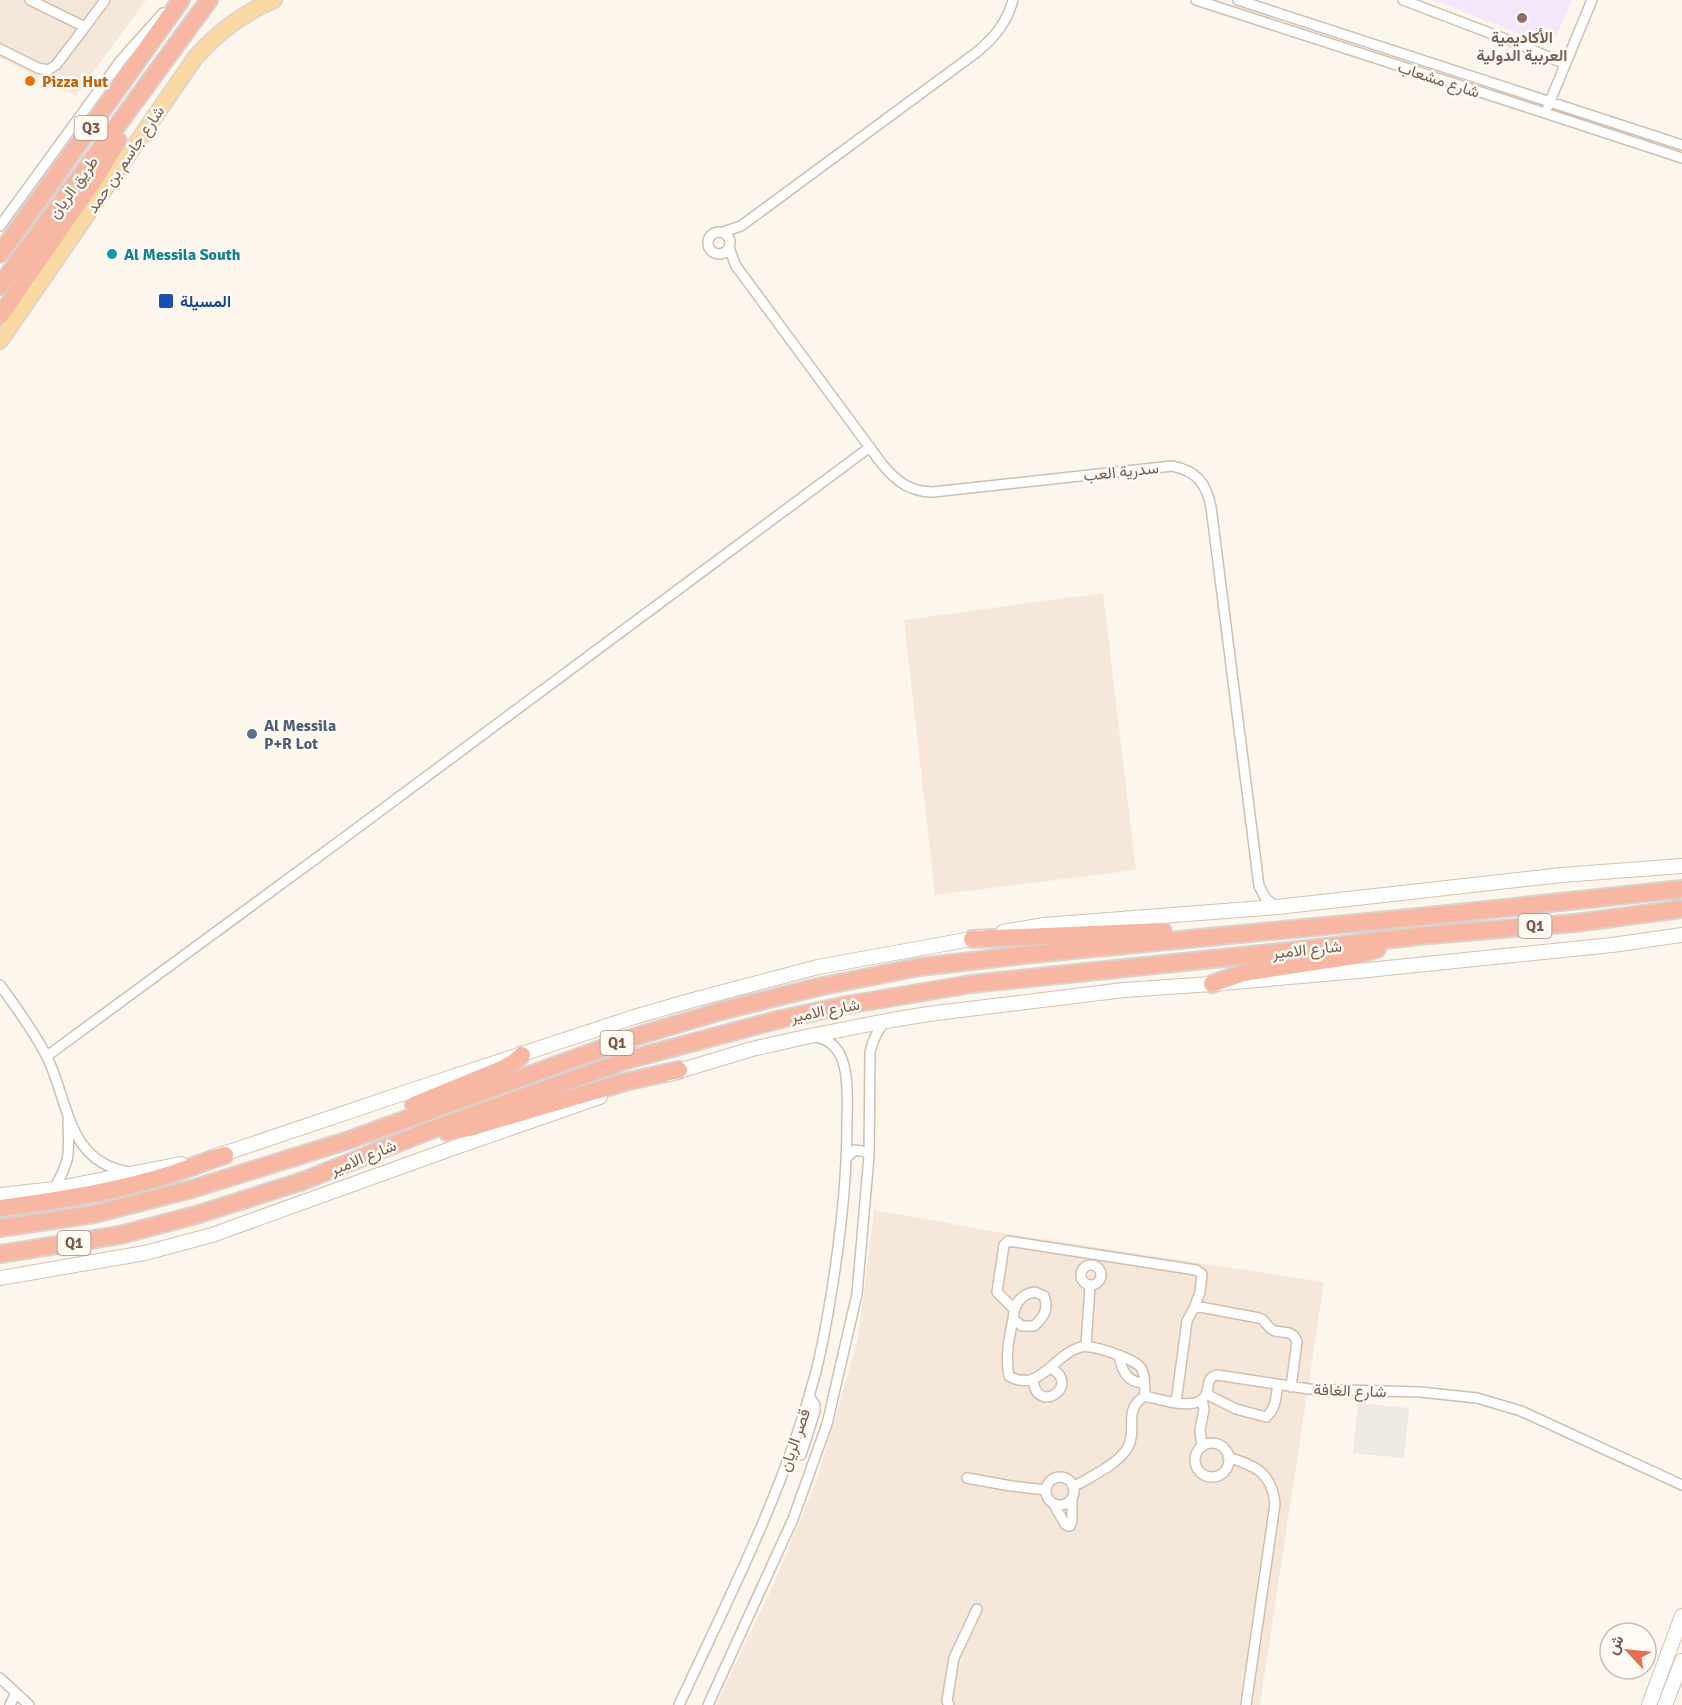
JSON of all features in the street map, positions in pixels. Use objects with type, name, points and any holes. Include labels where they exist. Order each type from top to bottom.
[{"type":"highway","name":"طريق الريان","points":[[0,254],[181,0]]},
{"type":"highway","name":"طريق الريان","points":[[0,286],[209,0]]},
{"type":"highway","points":[[0,316],[163,76],[173,59],[179,41]]},
{"type":"highway","name":"شارع الامير","points":[[0,1228],[94,1214],[192,1189],[349,1140],[634,1037],[725,1010],[818,987],[919,967],[1032,954],[1682,889]]},
{"type":"highway","name":"شارع الامير","points":[[0,1254],[120,1235],[196,1215],[303,1181],[428,1131],[627,1060],[777,1020],[847,1005],[971,984],[1418,936],[1575,923],[1682,909]]},
{"type":"highway","points":[[972,939],[1200,930],[1251,933]]},
{"type":"highway","points":[[1212,984],[1243,973],[1354,956],[1418,936]]},
{"type":"highway","points":[[349,1140],[373,1122],[501,1069],[522,1055]]},
{"type":"highway","points":[[428,1131],[459,1131],[628,1081],[679,1070]]},
{"type":"highway","points":[[0,1208],[59,1200],[119,1188],[168,1175],[225,1155]]},
{"type":"main road","points":[[95,179],[199,42],[218,24],[261,0]]},
{"type":"main road","name":"شارع جاسم بن حمد","points":[[0,341],[195,58],[222,31],[248,13],[274,0]]},
{"type":"main road","points":[[0,1195],[54,1189],[225,1155],[399,1094],[654,1012],[818,967],[1010,930],[1044,926],[1246,910],[1562,875],[1682,866]]},
{"type":"main road","name":"شارع الامير","points":[[0,1278],[145,1253],[212,1235],[679,1070],[752,1049],[810,1036],[886,1021],[1124,990],[1212,984],[1612,945],[1682,935]]},
{"type":"main road","points":[[1649,1705],[1682,1616]]},
{"type":"main road","points":[[1665,1705],[1682,1661]]},
{"type":"street","points":[[30,0],[85,27]]},
{"type":"street","points":[[0,49],[41,70],[48,70],[56,65],[105,0]]},
{"type":"street","points":[[0,226],[122,60],[174,0]]},
{"type":"street","points":[[741,226],[723,254],[711,252],[707,242],[713,233],[741,226],[986,44],[1004,23],[1013,0]]},
{"type":"street","name":"شارع مشعاب","points":[[1196,0],[1682,158]]},
{"type":"street","name":"شارع مشعاب","points":[[1238,0],[1682,146]]},
{"type":"street","points":[[1403,0],[1565,64]]},
{"type":"street","points":[[1545,112],[1592,0]]},
{"type":"street","points":[[1305,35],[1308,23]]},
{"type":"street","points":[[723,232],[729,238],[729,244]]},
{"type":"street","name":"سدرية العب","points":[[729,244],[736,266]]},
{"type":"street","name":"سدرية العب","points":[[720,254],[736,266],[886,469],[909,488],[922,492],[1173,465],[1185,468],[1204,484],[1211,507],[1259,886]]},
{"type":"street","points":[[47,1056],[870,447]]},
{"type":"street","points":[[1259,886],[1266,899],[1277,907]]},
{"type":"street","points":[[1246,910],[1255,900],[1259,886]]},
{"type":"street","points":[[0,985],[26,1021],[47,1056],[68,1118],[82,1144],[99,1161],[110,1167],[134,1173]]},
{"type":"street","name":"قصر الريان","points":[[708,1705],[793,1519],[827,1424],[857,1294],[870,1156],[870,1052],[873,1039],[886,1021]]},
{"type":"street","name":"قصر الريان","points":[[679,1705],[759,1532],[790,1453],[809,1396],[826,1321],[838,1250],[847,1157],[845,1067],[840,1054],[832,1045],[823,1038],[810,1036]]},
{"type":"street","points":[[54,1189],[69,1156],[68,1118]]},
{"type":"street","points":[[847,1157],[855,1150],[861,1150],[870,1156]]},
{"type":"street","points":[[1014,1309],[997,1292],[1004,1245],[1008,1241],[1196,1270],[1202,1274],[1202,1282],[1195,1306],[1187,1321],[1176,1403]]},
{"type":"street","points":[[1086,1346],[1090,1286]]},
{"type":"street","points":[[1013,1319],[1022,1326],[1034,1326],[1044,1317],[1047,1304],[1044,1296],[1035,1292],[1027,1293],[1014,1309],[1006,1364],[1009,1376],[1019,1382],[1033,1380],[1066,1354],[1086,1346],[1119,1356],[1138,1365],[1142,1369],[1145,1396]]},
{"type":"street","points":[[1195,1306],[1259,1318],[1275,1331],[1294,1336],[1297,1341],[1291,1386]]},
{"type":"street","points":[[1119,1356],[1120,1366],[1126,1375],[1138,1383],[1144,1383]]},
{"type":"street","points":[[1033,1380],[1034,1389],[1039,1395],[1048,1398],[1056,1395],[1061,1388],[1062,1379],[1058,1371],[1050,1368]]},
{"type":"street","name":"شارع الغافة","points":[[1204,1397],[1208,1381],[1216,1375],[1309,1389],[1419,1392],[1477,1398],[1521,1411],[1682,1485]]},
{"type":"street","points":[[1204,1397],[1266,1417],[1274,1406],[1278,1384]]},
{"type":"street","points":[[801,1455],[815,1411],[815,1405],[809,1396]]},
{"type":"street","points":[[1073,1486],[1118,1459],[1128,1448],[1131,1439],[1131,1412],[1138,1400],[1145,1396],[1176,1403],[1194,1404],[1204,1397]]},
{"type":"street","points":[[1202,1447],[1200,1430],[1204,1397]]},
{"type":"street","points":[[1206,1444],[1216,1444],[1224,1448],[1228,1457],[1226,1470],[1218,1476],[1208,1477],[1200,1472],[1196,1464],[1196,1454],[1202,1447],[1206,1444]]},
{"type":"street","points":[[790,1453],[815,1457]]},
{"type":"street","points":[[1228,1457],[1254,1466],[1265,1476],[1273,1489],[1275,1504],[1246,1705]]},
{"type":"street","points":[[1058,1477],[1067,1479],[1073,1486],[1072,1521],[1068,1526],[1048,1498],[1046,1491],[1050,1481],[1058,1477]]},
{"type":"street","points":[[967,1478],[1046,1491]]},
{"type":"street","points":[[1053,1503],[1061,1505],[1072,1499]]},
{"type":"street","points":[[948,1705],[954,1658],[977,1609]]},
{"type":"street","points":[[0,1678],[29,1705]]},
{"type":"street","points":[[10,1705],[16,1693]]},
{"type":"shaded area","points":[[0,0],[146,0],[76,96],[0,58]]},
{"type":"shaded area","name":"الأكاديمية العربية الدولية","points":[[1433,0],[1572,0],[1556,36],[1536,40]]},
{"type":"shaded area","points":[[1103,593],[1136,870],[935,895],[904,620]]},
{"type":"shaded area","points":[[874,1210],[1003,1233],[1324,1282],[1260,1705],[716,1705],[775,1581],[818,1476],[858,1339]]},
{"type":"shaded area","points":[[1358,1403],[1409,1408],[1404,1458],[1353,1453]]},
{"type":"place","name":"الأكاديمية العربية الدولية","points":[[1522,18]]},
{"type":"place","name":"Pizza Hut","points":[[30,81]]},
{"type":"place","name":"Al Messila South","points":[[112,254]]},
{"type":"place","name":"المسيلة","points":[[166,301]]},
{"type":"place","name":"Al Messila P+R Lot","points":[[252,734]]}]
